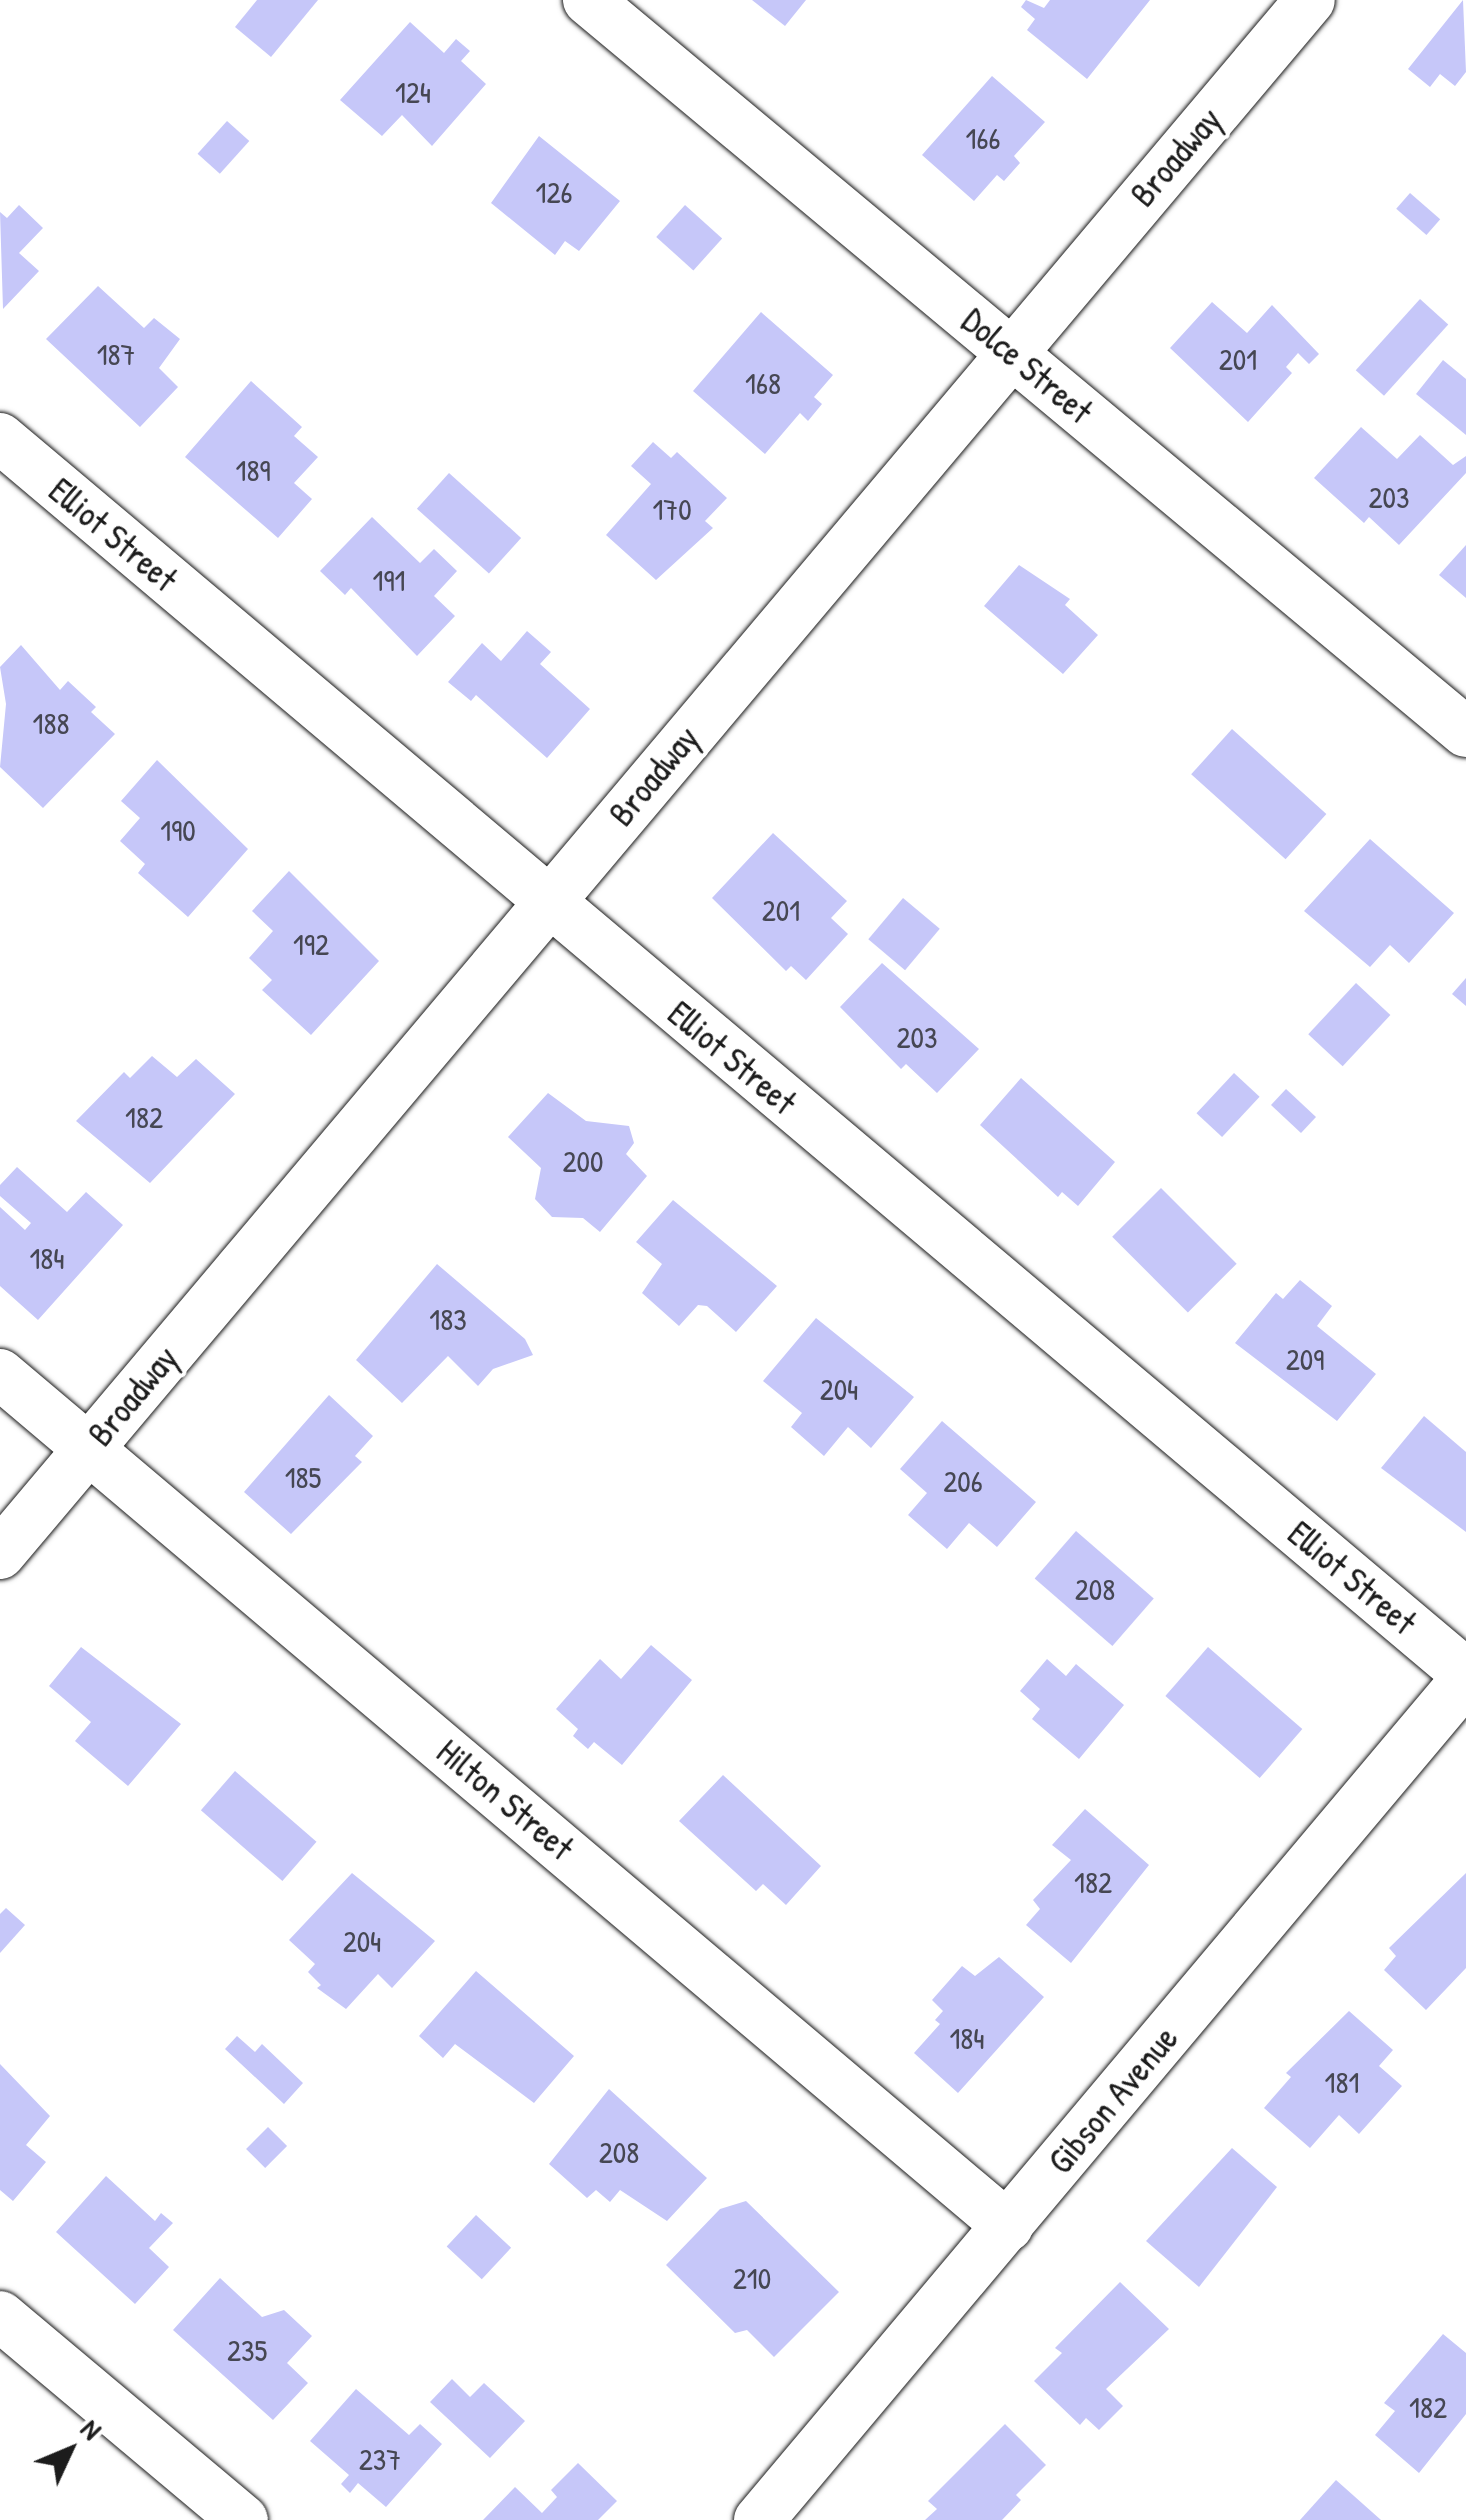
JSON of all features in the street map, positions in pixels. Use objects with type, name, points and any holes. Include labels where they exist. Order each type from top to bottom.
[{"type":"street","name":"Dolce Street","points":[[588,0],[1466,732]]},
{"type":"street","name":"Broadway","points":[[0,1554],[1009,351],[1310,0]]},
{"type":"street","name":"Elliot Street","points":[[0,438],[1466,1676]]},
{"type":"street","name":"Hilton Street","points":[[0,1374],[1008,2226]]},
{"type":"street","name":"Gibson Avenue","points":[[759,2520],[1466,1676]]},
{"type":"street","points":[[0,2316],[243,2520]]},
{"type":"building","points":[[257,0],[318,0],[271,57],[235,27]]},
{"type":"building","points":[[752,0],[806,0],[785,26]]},
{"type":"building","points":[[1026,0],[1044,8],[1050,0],[1150,0],[1087,79],[1027,30],[1035,19],[1021,7]]},
{"type":"building","points":[[1463,0],[1466,72],[1455,86],[1440,74],[1430,87],[1408,69]]},
{"type":"building","points":[[410,22],[444,53],[456,39],[470,51],[461,61],[486,84],[432,146],[402,115],[382,136],[340,100]]},
{"type":"building","points":[[992,76],[1045,122],[1014,156],[1020,163],[1004,181],[997,175],[974,201],[922,155]]},
{"type":"building","points":[[227,121],[249,141],[220,174],[198,154]]},
{"type":"building","points":[[539,136],[620,201],[579,251],[565,241],[555,255],[491,203]]},
{"type":"building","points":[[1410,193],[1440,219],[1426,235],[1396,209]]},
{"type":"building","points":[[19,205],[43,228],[19,253],[39,271],[3,309],[0,212],[7,218]]},
{"type":"building","points":[[685,205],[722,238],[693,270],[656,237]]},
{"type":"building","points":[[98,286],[144,328],[154,318],[180,339],[159,368],[178,387],[140,427],[46,339]]},
{"type":"building","points":[[1420,299],[1448,324],[1384,396],[1356,370]]},
{"type":"building","points":[[1212,302],[1247,333],[1272,305],[1319,354],[1309,364],[1298,353],[1286,367],[1292,373],[1248,422],[1170,348]]},
{"type":"building","points":[[761,312],[833,375],[814,397],[822,404],[808,421],[800,413],[765,454],[693,391]]},
{"type":"building","points":[[1443,360],[1466,379],[1466,435],[1416,394]]},
{"type":"building","points":[[251,381],[302,427],[294,436],[318,457],[294,483],[312,499],[278,538],[185,457]]},
{"type":"building","points":[[1361,427],[1397,459],[1420,435],[1453,465],[1466,456],[1466,473],[1399,545],[1369,517],[1364,523],[1314,478]]},
{"type":"building","points":[[653,442],[671,458],[677,452],[727,498],[705,521],[713,528],[656,580],[606,535],[651,484],[631,466]]},
{"type":"building","points":[[449,473],[521,538],[489,574],[417,509]]},
{"type":"building","points":[[372,517],[420,563],[434,549],[457,571],[434,596],[455,616],[417,656],[351,588],[345,595],[320,571]]},
{"type":"building","points":[[1466,545],[1466,598],[1439,575]]},
{"type":"building","points":[[1019,565],[1070,599],[1065,605],[1098,635],[1063,674],[984,606]]},
{"type":"building","points":[[527,631],[551,652],[540,664],[590,709],[547,758],[476,695],[471,701],[448,682],[482,643],[501,661]]},
{"type":"building","points":[[21,645],[60,690],[68,681],[96,707],[91,712],[115,734],[43,808],[0,767],[6,704],[0,667]]},
{"type":"building","points":[[1232,729],[1326,814],[1286,859],[1191,774]]},
{"type":"building","points":[[157,760],[248,849],[188,917],[138,873],[145,864],[120,841],[140,818],[121,801]]},
{"type":"building","points":[[773,833],[847,901],[831,918],[848,934],[806,980],[791,966],[786,971],[712,898]]},
{"type":"building","points":[[1370,839],[1454,913],[1409,963],[1390,945],[1370,967],[1304,911]]},
{"type":"building","points":[[289,871],[379,961],[311,1035],[262,990],[272,980],[249,958],[273,931],[252,911]]},
{"type":"building","points":[[903,898],[940,929],[905,970],[868,939]]},
{"type":"building","points":[[882,963],[979,1049],[937,1093],[906,1064],[901,1069],[840,1007]]},
{"type":"building","points":[[1466,978],[1466,1006],[1452,994]]},
{"type":"building","points":[[1356,983],[1390,1015],[1343,1066],[1308,1034]]},
{"type":"building","points":[[152,1056],[177,1077],[196,1059],[235,1094],[150,1183],[76,1121],[124,1072],[130,1078]]},
{"type":"building","points":[[1234,1073],[1260,1097],[1222,1137],[1196,1113]]},
{"type":"building","points":[[1021,1078],[1115,1162],[1078,1206],[1062,1192],[1058,1197],[980,1125]]},
{"type":"building","points":[[1286,1089],[1316,1117],[1301,1133],[1271,1105]]},
{"type":"building","points":[[548,1093],[586,1121],[629,1126],[634,1143],[626,1154],[647,1176],[600,1232],[583,1218],[552,1217],[535,1199],[541,1168],[508,1137]]},
{"type":"building","points":[[17,1167],[67,1212],[86,1192],[123,1225],[38,1320],[0,1286],[0,1207],[25,1230],[31,1223],[0,1196],[0,1185]]},
{"type":"building","points":[[1161,1188],[1237,1264],[1188,1312],[1112,1237]]},
{"type":"building","points":[[673,1200],[777,1286],[736,1332],[707,1306],[698,1305],[679,1326],[642,1293],[662,1264],[636,1242]]},
{"type":"building","points":[[437,1264],[525,1339],[533,1355],[493,1369],[478,1386],[448,1356],[402,1403],[356,1360]]},
{"type":"building","points":[[1300,1280],[1332,1306],[1317,1326],[1376,1374],[1337,1421],[1235,1343],[1276,1293],[1283,1299]]},
{"type":"building","points":[[816,1318],[914,1397],[871,1448],[848,1427],[824,1456],[791,1427],[802,1413],[763,1381]]},
{"type":"building","points":[[329,1395],[373,1436],[355,1456],[362,1462],[291,1534],[244,1492]]},
{"type":"building","points":[[1424,1416],[1466,1452],[1466,1532],[1381,1468]]},
{"type":"building","points":[[942,1421],[1036,1502],[997,1547],[969,1523],[947,1549],[908,1515],[927,1493],[900,1469]]},
{"type":"building","points":[[1076,1531],[1154,1599],[1112,1646],[1035,1579]]},
{"type":"building","points":[[651,1645],[692,1680],[622,1765],[594,1742],[588,1749],[573,1736],[578,1729],[556,1709],[600,1659],[621,1679]]},
{"type":"building","points":[[81,1647],[181,1724],[128,1786],[75,1741],[91,1722],[49,1686]]},
{"type":"building","points":[[1208,1647],[1302,1729],[1260,1778],[1165,1696]]},
{"type":"building","points":[[1047,1659],[1066,1676],[1076,1664],[1124,1705],[1079,1759],[1032,1719],[1040,1709],[1020,1691]]},
{"type":"building","points":[[235,1771],[317,1842],[282,1881],[201,1810]]},
{"type":"building","points":[[723,1775],[821,1866],[786,1905],[763,1884],[756,1891],[679,1821]]},
{"type":"building","points":[[1085,1809],[1149,1865],[1071,1963],[1026,1925],[1040,1909],[1033,1900],[1071,1860],[1052,1845]]},
{"type":"building","points":[[352,1873],[435,1941],[392,1988],[378,1974],[346,2009],[317,1988],[321,1985],[308,1972],[315,1964],[289,1940]]},
{"type":"building","points":[[1466,1873],[1466,1968],[1426,2010],[1384,1970],[1396,1956],[1389,1948]]},
{"type":"building","points":[[6,1908],[25,1925],[0,1953],[0,1914]]},
{"type":"building","points":[[999,1957],[1044,1997],[958,2093],[914,2053],[940,2024],[935,2020],[943,2011],[932,2000],[962,1966],[975,1976]]},
{"type":"building","points":[[476,1971],[574,2056],[534,2103],[455,2044],[443,2058],[419,2036]]},
{"type":"building","points":[[1349,2011],[1393,2050],[1379,2066],[1402,2086],[1359,2134],[1339,2115],[1310,2148],[1264,2108],[1291,2077],[1286,2073]]},
{"type":"building","points":[[237,2036],[255,2052],[262,2044],[303,2083],[284,2104],[225,2049]]},
{"type":"building","points":[[0,2064],[50,2116],[26,2145],[46,2162],[13,2201],[0,2190]]},
{"type":"building","points":[[609,2089],[707,2178],[667,2221],[620,2190],[610,2202],[596,2190],[587,2198],[549,2164]]},
{"type":"building","points":[[268,2127],[287,2146],[265,2168],[246,2149]]},
{"type":"building","points":[[1232,2148],[1277,2187],[1199,2287],[1146,2241]]},
{"type":"building","points":[[106,2176],[155,2221],[161,2213],[173,2223],[149,2248],[169,2267],[135,2304],[56,2232]]},
{"type":"building","points":[[746,2201],[839,2292],[774,2357],[747,2330],[735,2333],[666,2265],[720,2209]]},
{"type":"building","points":[[476,2215],[511,2248],[482,2279],[447,2246]]},
{"type":"building","points":[[220,2278],[262,2317],[284,2310],[312,2336],[287,2363],[308,2383],[273,2420],[173,2330]]},
{"type":"building","points":[[1120,2282],[1169,2329],[1106,2389],[1123,2406],[1099,2430],[1086,2418],[1080,2425],[1034,2381],[1062,2353],[1055,2348]]},
{"type":"building","points":[[1443,2334],[1466,2353],[1466,2414],[1419,2473],[1375,2435],[1395,2411],[1384,2403]]},
{"type":"building","points":[[452,2379],[470,2397],[484,2383],[525,2421],[490,2458],[430,2402]]},
{"type":"building","points":[[356,2389],[409,2435],[420,2424],[442,2444],[386,2507],[358,2483],[350,2493],[341,2484],[349,2475],[310,2441]]},
{"type":"building","points":[[1005,2424],[1046,2465],[1016,2495],[1021,2500],[1002,2520],[925,2520],[937,2509],[928,2501]]},
{"type":"building","points":[[578,2463],[617,2501],[598,2520],[483,2520],[515,2487],[542,2513],[557,2497],[551,2490]]},
{"type":"building","points":[[1336,2480],[1381,2520],[1300,2520]]}]
